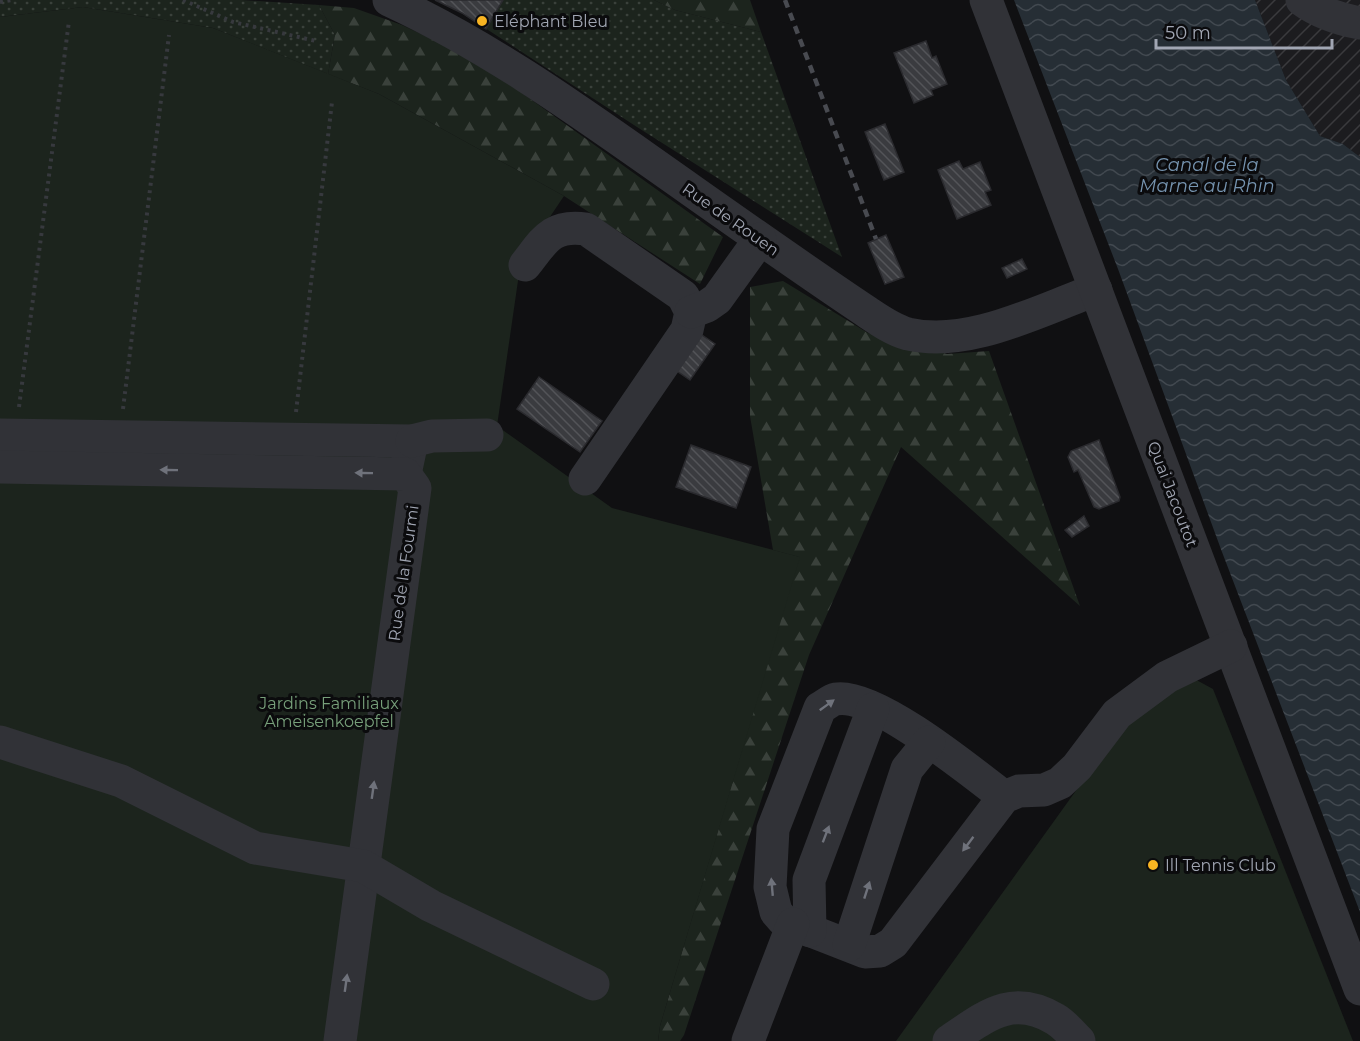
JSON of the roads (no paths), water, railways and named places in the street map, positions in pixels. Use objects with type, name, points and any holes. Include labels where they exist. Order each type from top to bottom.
[{"type":"street","name":"Rue de Rouen","points":[[389,0],[424,16],[480,47],[537,83],[867,312],[906,333],[920,336],[955,336],[1023,318],[1096,290]]},
{"type":"street","name":"Quai Jacoutot","points":[[986,0],[1360,989]]},
{"type":"street","points":[[1302,0],[1317,10],[1336,18],[1360,23]]},
{"type":"street","points":[[525,265],[546,238],[571,226],[586,229],[683,296],[691,312],[687,330],[585,479]]},
{"type":"street","points":[[691,312],[707,306],[717,298],[760,239]]},
{"type":"street","points":[[8,435],[412,441],[432,436],[487,435]]},
{"type":"street","points":[[0,467],[405,474],[412,441]]},
{"type":"street","name":"Rue de la Fourmi","points":[[340,1041],[414,488],[405,474]]},
{"type":"street","points":[[1004,797],[930,742],[873,709],[853,700],[835,699],[820,708],[773,829],[770,887],[776,912],[783,921],[865,952],[880,951],[893,943],[1004,797],[1019,790],[1044,790],[1060,783],[1077,767],[1117,714],[1167,677],[1231,646]]},
{"type":"street","points":[[748,1041],[802,928],[809,880],[873,709]]},
{"type":"street","points":[[0,742],[121,781],[255,848],[363,866],[431,906],[593,984]]},
{"type":"street","points":[[849,945],[907,769],[930,742]]},
{"type":"street","points":[[949,1041],[1004,1008],[1033,1009],[1057,1020],[1079,1041]]},
{"type":"water","name":"Canal de la Marne au Rhin","points":[[1014,0],[1255,0],[1286,80],[1320,136],[1343,144],[1360,157],[1360,912],[1222,552],[1118,269]]},
{"type":"railway","points":[[785,0],[876,239]]},
{"type":"place","name":"Eléphant Bleu","points":[[482,21]]},
{"type":"place","name":"Ill Tennis Club","points":[[1153,865]]},
{"type":"park label","name":"Jardins Familiaux Ameisenkoepfel","points":[[329,712]]}]
